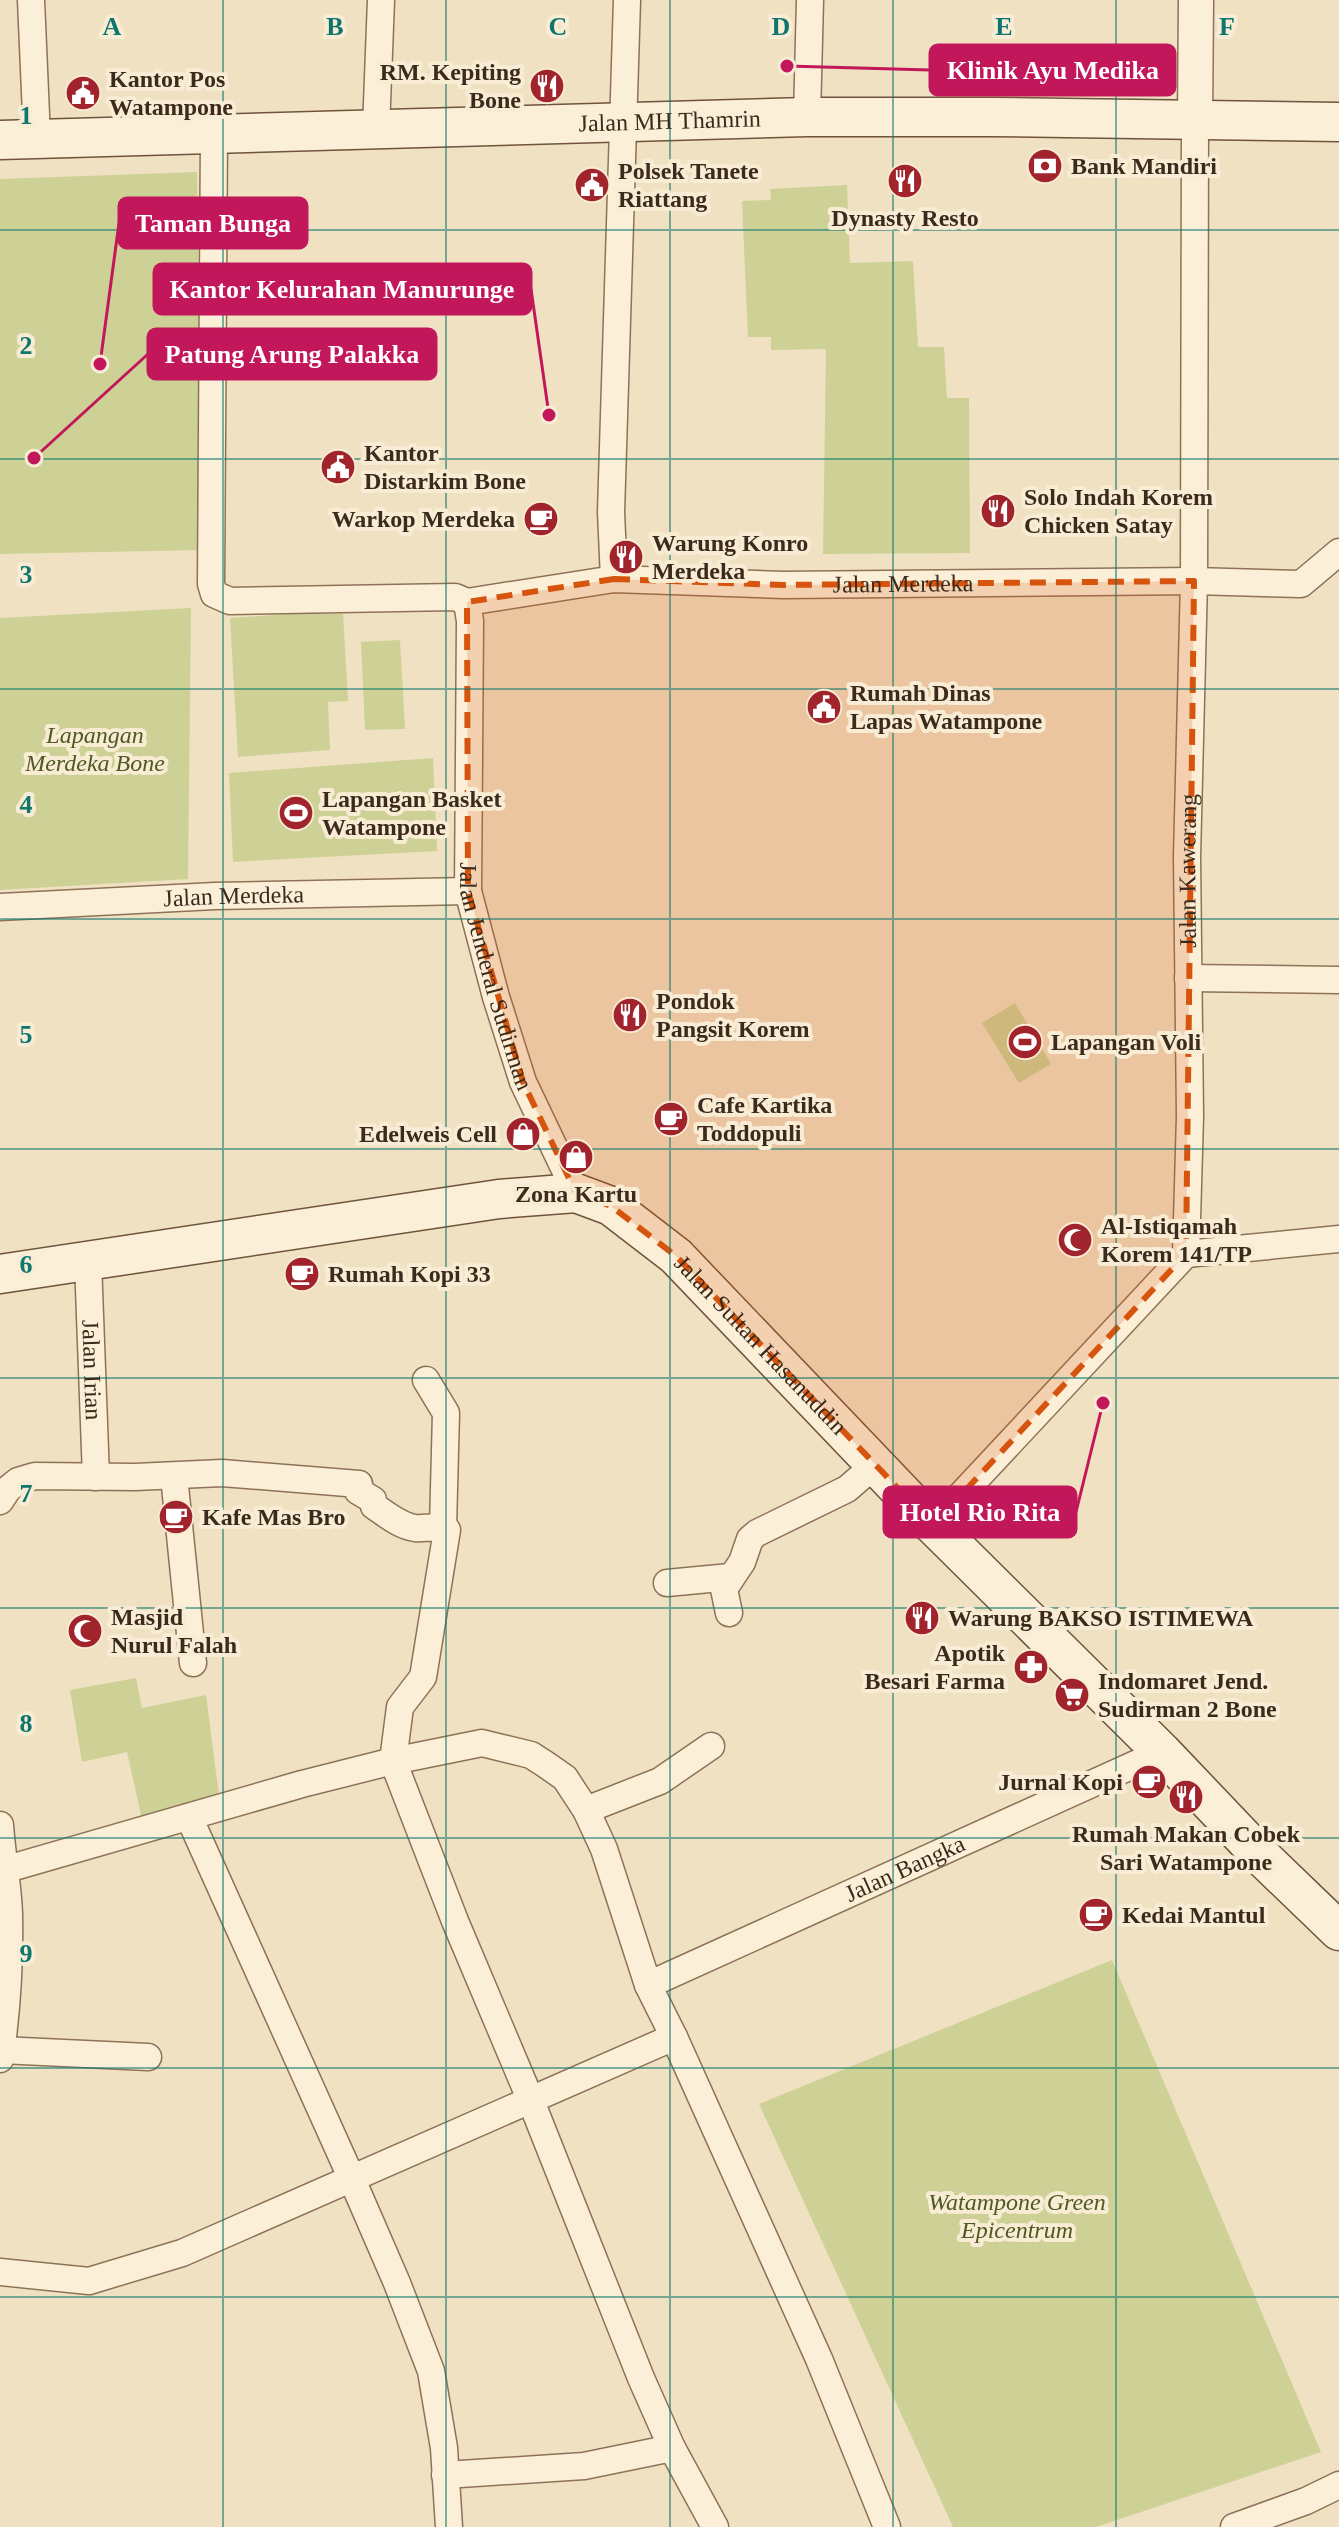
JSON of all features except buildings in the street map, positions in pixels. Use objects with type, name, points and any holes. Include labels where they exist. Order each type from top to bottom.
[{"type":"main road","name":"Jalan MH Thamrin","points":[[18,139],[807,117],[1339,122]]},
{"type":"main road","name":"Jalan Sultan Hasanuddin","points":[[0,1274],[499,1199],[576,1193],[611,1206],[676,1256],[933,1525],[1339,1931]]},
{"type":"street","points":[[18,139],[31,0]]},
{"type":"street","points":[[376,129],[381,0]]},
{"type":"street","points":[[614,579],[611,512],[627,0]]},
{"type":"street","points":[[807,117],[810,0]]},
{"type":"street","points":[[1195,119],[1196,0]]},
{"type":"street","name":"Jalan Kawerang","points":[[1186,1254],[1190,1116],[1187,857],[1194,581],[1195,119]]},
{"type":"street","points":[[214,134],[211,530],[211,584],[214,594],[230,601],[455,597],[467,602]]},
{"type":"street","name":"Jalan Merdeka","points":[[467,602],[614,579],[783,585],[1194,581],[1301,584],[1339,552]]},
{"type":"street","name":"Jalan Jenderal Sudirman","points":[[467,602],[470,621],[468,891],[496,997],[523,1082],[576,1193]]},
{"type":"street","name":"Jalan Merdeka","points":[[0,907],[215,896],[468,891]]},
{"type":"street","points":[[1188,978],[1339,980]]},
{"type":"street","points":[[933,1525],[1186,1254],[1339,1239]]},
{"type":"street","name":"Jalan Irian","points":[[88,1262],[96,1477]]},
{"type":"street","points":[[426,1380],[446,1413],[443,1527],[447,1530],[423,1677],[400,1707],[393,1761],[641,2378],[672,2448],[715,2527]]},
{"type":"street","points":[[729,1613],[724,1589],[742,1562],[750,1539],[847,1489],[876,1464]]},
{"type":"street","points":[[0,1501],[18,1481],[35,1476],[222,1473],[359,1484],[358,1491],[373,1500],[374,1506],[394,1520],[413,1528],[443,1527]]},
{"type":"street","points":[[174,1476],[193,1663]]},
{"type":"street","points":[[667,1583],[730,1577]]},
{"type":"street","points":[[2,1871],[393,1761],[482,1743],[531,1755],[565,1778],[586,1810],[604,1849],[648,1985],[819,2359],[887,2527]]},
{"type":"street","points":[[586,1810],[660,1781],[711,1746]]},
{"type":"street","name":"Jalan Bangka","points":[[648,1985],[1162,1752]]},
{"type":"street","points":[[189,1817],[351,2177],[431,2371],[444,2448],[449,2527]]},
{"type":"street","points":[[0,1825],[9,1943],[1,2054],[148,2057]]},
{"type":"street","points":[[0,2272],[89,2281],[196,2248],[674,2037]]},
{"type":"street","points":[[445,2475],[584,2466],[672,2448]]},
{"type":"street","points":[[1234,2527],[1306,2501],[1339,2485]]},
{"type":"highlighted area","points":[[614,579],[783,585],[1194,581],[1186,1254],[933,1525],[676,1256],[611,1206],[576,1193],[523,1082],[468,891],[467,602]]},
{"type":"green space","points":[[197,172],[202,550],[0,554],[0,179]]},
{"type":"green space","points":[[847,185],[850,263],[913,261],[918,347],[944,347],[947,398],[969,398],[970,553],[823,554],[826,349],[771,350],[771,337],[748,337],[742,201],[771,200],[770,189]]},
{"type":"green space","name":"Lapangan Merdeka Bone","points":[[191,608],[188,879],[0,890],[0,618]]},
{"type":"green space","points":[[343,614],[348,701],[328,702],[330,750],[238,757],[230,618]]},
{"type":"green space","points":[[400,640],[405,729],[365,730],[361,642]]},
{"type":"green space","points":[[433,758],[437,851],[233,862],[229,773]]},
{"type":"green space","points":[[1015,1003],[1051,1064],[1019,1083],[982,1023]]},
{"type":"green space","points":[[136,1678],[142,1708],[206,1695],[220,1803],[143,1824],[127,1752],[82,1762],[70,1690]]},
{"type":"green space","name":"Watampone Green Epicentrum","points":[[1112,1960],[1321,2452],[1096,2527],[953,2527],[759,2104]]},
{"type":"place","name":"Klinik Ayu Medika","points":[[787,66]]},
{"type":"place","name":"RM. Kepiting Bone","points":[[547,86]]},
{"type":"place","name":"Kantor Pos Watampone","points":[[83,93]]},
{"type":"place","name":"Bank Mandiri","points":[[1045,166]]},
{"type":"place","name":"Dynasty Resto","points":[[905,181]]},
{"type":"place","name":"Polsek Tanete Riattang","points":[[592,185]]},
{"type":"place","name":"Taman Bunga","points":[[100,364]]},
{"type":"place","name":"Kantor Kelurahan Manurunge","points":[[549,415]]},
{"type":"place","name":"Patung Arung Palakka","points":[[34,458]]},
{"type":"place","name":"Kantor Distarkim Bone","points":[[338,467]]},
{"type":"place","name":"Solo Indah Korem Chicken Satay","points":[[998,511]]},
{"type":"place","name":"Warkop Merdeka","points":[[541,519]]},
{"type":"place","name":"Warung Konro Merdeka","points":[[626,557]]},
{"type":"place","name":"Rumah Dinas Lapas Watampone","points":[[824,707]]},
{"type":"place","name":"Lapangan Basket Watampone","points":[[296,813]]},
{"type":"place","name":"Pondok Pangsit Korem","points":[[630,1015]]},
{"type":"place","name":"Lapangan Voli","points":[[1025,1042]]},
{"type":"place","name":"Cafe Kartika Toddopuli","points":[[671,1119]]},
{"type":"place","name":"Edelweis Cell","points":[[523,1134]]},
{"type":"place","name":"Zona Kartu","points":[[576,1157]]},
{"type":"place","name":"Al-Istiqamah Korem 141/TP","points":[[1075,1240]]},
{"type":"place","name":"Rumah Kopi 33","points":[[302,1274]]},
{"type":"place","name":"Hotel Rio Rita","points":[[1103,1403]]},
{"type":"place","name":"Kafe Mas Bro","points":[[176,1517]]},
{"type":"place","name":"Warung BAKSO ISTIMEWA","points":[[922,1618]]},
{"type":"place","name":"Masjid Nurul Falah","points":[[85,1631]]},
{"type":"place","name":"Apotik Besari Farma","points":[[1031,1667]]},
{"type":"place","name":"Indomaret Jend. Sudirman 2 Bone","points":[[1072,1695]]},
{"type":"place","name":"Jurnal Kopi","points":[[1149,1782]]},
{"type":"place","name":"Rumah Makan Cobek Sari Watampone","points":[[1186,1797]]},
{"type":"place","name":"Kedai Mantul","points":[[1096,1915]]}]
